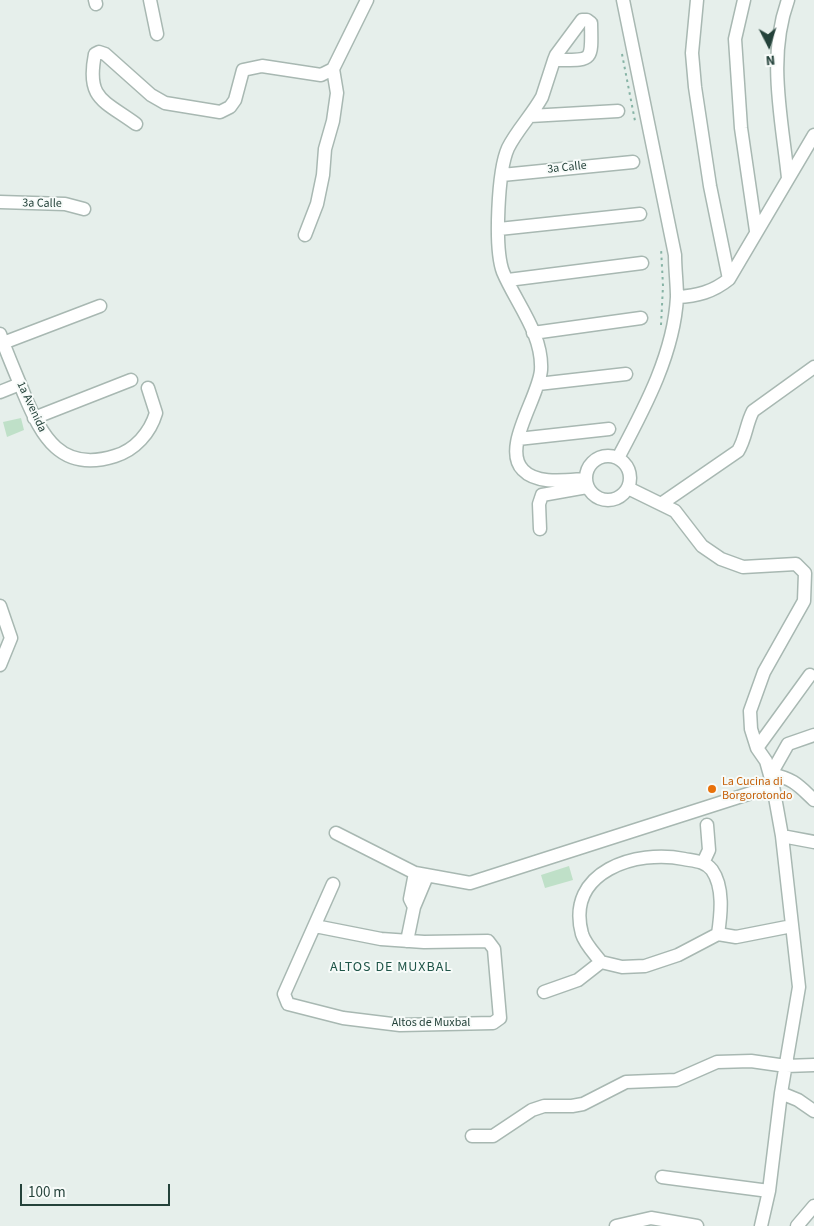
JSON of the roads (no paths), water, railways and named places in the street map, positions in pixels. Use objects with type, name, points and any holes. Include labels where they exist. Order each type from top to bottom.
[{"type":"street","points":[[150,0],[158,34]]},
{"type":"street","points":[[305,235],[317,204],[323,175],[325,149],[333,120],[336,92],[333,69],[366,0]]},
{"type":"street","points":[[618,458],[651,393],[670,340],[677,298],[675,255],[623,0]]},
{"type":"street","points":[[697,0],[692,53],[695,87],[710,186],[729,279]]},
{"type":"street","points":[[744,0],[735,38],[741,128],[756,230]]},
{"type":"street","points":[[788,0],[777,43],[776,71],[788,178]]},
{"type":"street","points":[[136,124],[95,92],[92,79],[95,54],[99,52],[106,54],[151,95],[165,103],[220,112],[230,107],[235,100],[243,70],[248,67],[277,66],[321,75],[333,69]]},
{"type":"street","points":[[554,60],[546,88],[509,147],[502,175],[499,229],[503,271],[539,347],[541,370],[515,452],[522,470],[531,476],[542,479],[586,483]]},
{"type":"street","points":[[530,116],[618,111]]},
{"type":"street","points":[[677,298],[706,293],[718,288],[729,279],[814,134]]},
{"type":"street","name":"3a Calle","points":[[502,175],[633,162]]},
{"type":"street","name":"3a Calle","points":[[0,202],[65,204],[84,209]]},
{"type":"street","points":[[499,229],[640,214]]},
{"type":"street","points":[[508,280],[642,263]]},
{"type":"street","points":[[2,338],[100,306]]},
{"type":"street","points":[[533,333],[641,318]]},
{"type":"street","name":"1a Avenida","points":[[2,338],[34,418],[52,446],[66,455],[83,459],[111,457],[136,445],[152,425],[156,413],[148,388]]},
{"type":"street","points":[[661,504],[738,450],[745,436],[748,420],[753,411],[814,367]]},
{"type":"street","points":[[538,384],[626,374]]},
{"type":"street","points":[[34,418],[131,380]]},
{"type":"street","points":[[0,392],[20,384]]},
{"type":"street","points":[[518,439],[609,429]]},
{"type":"street","points":[[609,455],[618,458],[625,463],[629,470],[628,488],[623,494],[608,500],[599,499],[586,483],[587,470],[592,462],[600,457],[609,455]]},
{"type":"street","points":[[540,529],[539,504],[542,495],[586,483]]},
{"type":"street","points":[[628,488],[675,511],[702,546],[722,559],[743,567],[796,564],[805,573],[804,600],[764,672],[750,711],[751,729],[757,748],[772,780],[782,836],[799,995],[781,1093],[769,1191],[761,1226]]},
{"type":"street","points":[[0,606],[11,638],[0,666]]},
{"type":"street","points":[[757,748],[810,675]]},
{"type":"street","points":[[772,780],[788,744],[814,735]]},
{"type":"street","points":[[336,834],[421,874],[464,883],[479,882],[772,780],[788,778],[798,784],[814,800]]},
{"type":"street","points":[[703,863],[709,850],[706,825]]},
{"type":"street","points":[[782,836],[814,842]]},
{"type":"street","points":[[718,934],[721,899],[712,871],[703,863],[672,856],[654,855],[623,862],[598,876],[584,895],[581,922],[582,935],[601,962],[622,967],[646,966],[678,955],[718,934],[736,937],[792,926]]},
{"type":"street","points":[[407,941],[414,907],[410,899],[421,874]]},
{"type":"street","name":"Altos de Muxbal","points":[[315,926],[381,939],[407,941],[483,939],[490,942],[494,949],[501,1014],[499,1019],[494,1023],[400,1024],[343,1018],[288,1004],[284,994],[333,884]]},
{"type":"street","points":[[544,992],[578,980],[601,962]]},
{"type":"street","points":[[472,1136],[494,1136],[532,1110],[544,1106],[583,1104],[626,1082],[676,1080],[717,1062],[751,1061],[786,1066],[814,1065]]},
{"type":"street","points":[[781,1093],[798,1100],[814,1111]]},
{"type":"street","points":[[662,1177],[769,1191]]},
{"type":"street","points":[[796,1226],[814,1206]]},
{"type":"street","points":[[616,1226],[651,1218],[697,1226]]},
{"type":"place","name":"La Cucina di Borgorotondo","points":[[712,789]]},
{"type":"district","name":"ALTOS DE MUXBAL","points":[[391,968]]}]
